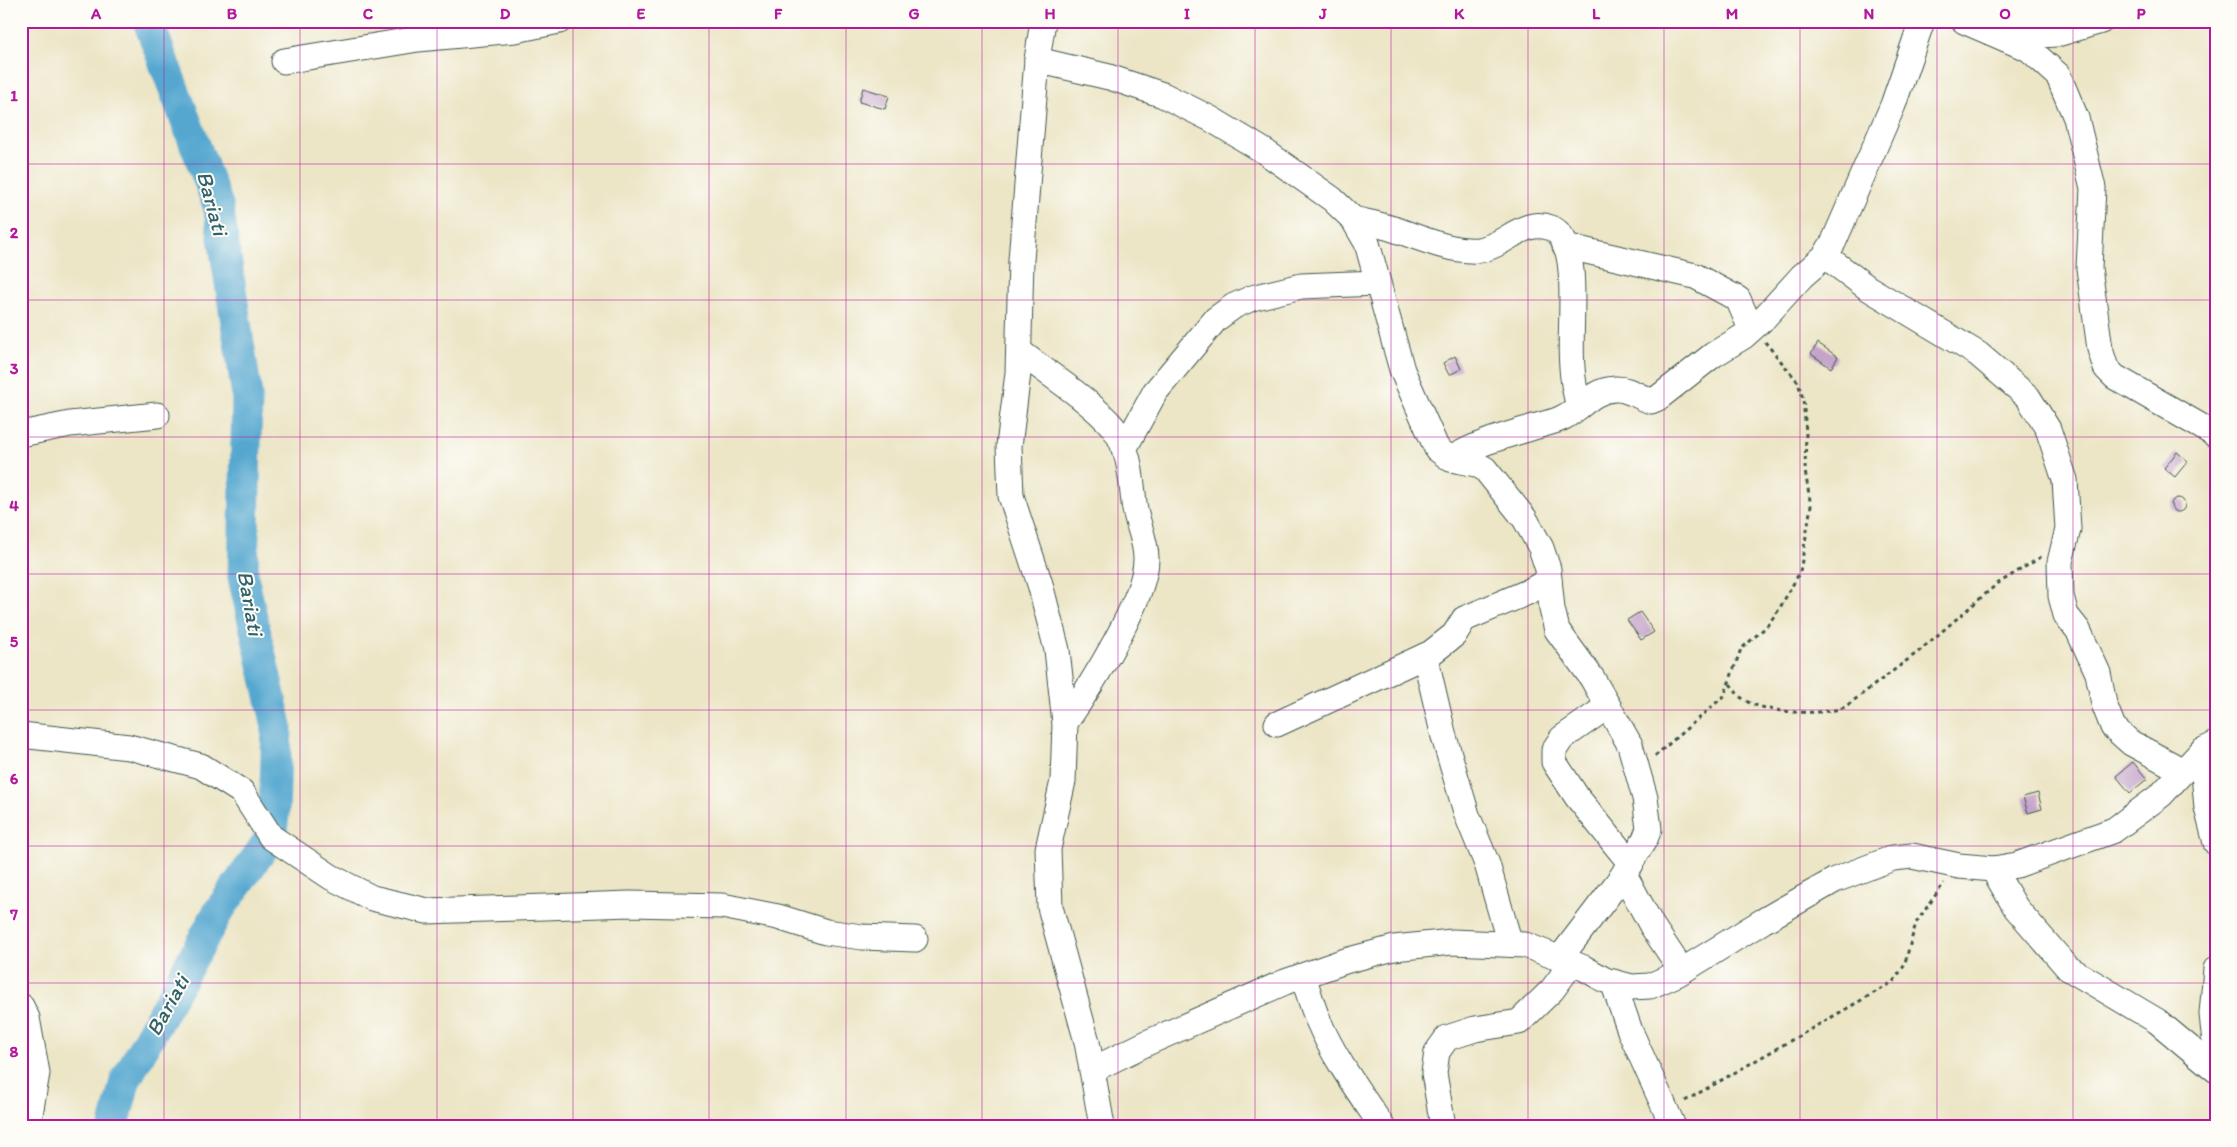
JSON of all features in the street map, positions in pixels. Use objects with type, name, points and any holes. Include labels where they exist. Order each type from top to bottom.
[{"type":"street","points":[[284,61],[418,39],[515,30],[559,21]]},
{"type":"street","points":[[1043,21],[1021,260],[1019,351],[1009,446],[1012,496],[1040,584],[1057,650],[1065,723],[1063,781],[1048,849],[1050,907],[1092,1070],[1102,1126]]},
{"type":"street","points":[[1451,459],[1462,452],[1490,441],[1561,419],[1589,398],[1614,389],[1624,390],[1651,401],[1658,398],[1713,355],[1753,328],[1802,276],[1825,256],[1834,241],[1854,199],[1893,105],[1922,21]]},
{"type":"street","points":[[1964,21],[2029,49],[2045,61],[2058,75],[2076,118],[2093,188],[2088,268],[2100,349],[2106,368],[2115,377],[2216,434]]},
{"type":"street","points":[[2002,37],[2057,34],[2101,21]]},
{"type":"street","points":[[1038,60],[1109,76],[1163,95],[1210,119],[1264,151],[1332,199],[1353,219],[1367,243],[1402,370],[1437,449],[1451,459],[1476,464],[1485,469],[1525,519],[1541,548],[1549,580],[1556,630],[1592,678],[1630,746],[1646,798],[1649,829],[1628,869],[1566,960],[1552,990],[1519,1022],[1475,1029],[1447,1038],[1437,1052],[1434,1073],[1443,1126]]},
{"type":"street","points":[[1353,219],[1388,227],[1462,250],[1480,250],[1502,242],[1528,226],[1536,225],[1552,228],[1559,233],[1565,246],[1571,271],[1570,352],[1578,406]]},
{"type":"street","points":[[1565,246],[1695,276],[1738,299],[1753,328]]},
{"type":"street","points":[[1825,256],[1868,288],[1978,354],[2028,397],[2048,429],[2065,480],[2068,529],[2060,562],[2061,596],[2066,615],[2078,630],[2098,673],[2104,704],[2113,727],[2131,743],[2183,771]]},
{"type":"street","points":[[1124,449],[1156,392],[1216,319],[1234,306],[1252,298],[1301,286],[1378,283]]},
{"type":"street","points":[[1019,351],[1096,410],[1114,428],[1128,456],[1134,507],[1146,558],[1143,578],[1132,607],[1102,666],[1065,723]]},
{"type":"street","points":[[21,434],[70,424],[157,415]]},
{"type":"street","points":[[1277,724],[1331,697],[1425,656],[1444,645],[1454,635],[1464,619],[1510,600],[1549,580]]},
{"type":"street","points":[[1425,656],[1444,736],[1467,815],[1487,864],[1510,944]]},
{"type":"street","points":[[1608,706],[1562,738],[1554,750],[1554,762],[1628,869],[1652,926],[1682,971]]},
{"type":"street","points":[[21,735],[129,747],[201,766],[242,792],[271,838],[331,877],[372,898],[427,911],[630,904],[722,906],[778,917],[826,932],[862,937],[914,939]]},
{"type":"street","points":[[1092,1070],[1222,1009],[1303,976],[1394,948],[1452,942],[1525,945],[1566,960],[1613,982],[1632,986],[1650,986],[1682,971],[1835,880],[1893,858],[1912,856],[1959,866],[1993,869],[2017,865],[2114,830],[2161,795],[2183,771],[2209,748]]},
{"type":"street","points":[[2209,748],[2207,808],[2216,843]]},
{"type":"street","points":[[1993,869],[2016,908],[2068,968],[2157,1021],[2216,1070]]},
{"type":"street","points":[[2216,969],[2212,1014],[2216,1054]]},
{"type":"street","points":[[1303,976],[1318,1020],[1350,1080],[1382,1126]]},
{"type":"street","points":[[1613,982],[1630,1031],[1669,1118]]},
{"type":"street","points":[[21,1006],[27,1018],[37,1073],[28,1126]]},
{"type":"path","points":[[1639,773],[1653,758],[1724,696],[1730,684],[1741,649],[1770,622],[1800,572],[1811,506],[1805,471],[1806,432],[1803,399],[1798,382],[1753,328]]},
{"type":"path","points":[[1730,684],[1742,699],[1757,706],[1790,711],[1833,712],[1845,707],[1918,652],[1997,584],[2041,557],[2064,546]]},
{"type":"path","points":[[1669,1118],[1714,1085],[1893,982],[1904,966],[1916,923],[1934,895],[1959,866]]},
{"type":"building","points":[[863,88],[889,96],[885,109],[859,102]]},
{"type":"building","points":[[1818,343],[1838,357],[1831,368],[1811,354]]},
{"type":"building","points":[[1455,356],[1461,369],[1449,375],[1443,363]]},
{"type":"building","points":[[2177,452],[2188,461],[2175,477],[2164,468]]},
{"type":"building","points":[[2178,498],[2183,500],[2185,505],[2183,510],[2178,512],[2173,510],[2171,505],[2173,500]]},
{"type":"building","points":[[1640,612],[1654,632],[1641,640],[1627,620]]},
{"type":"building","points":[[2133,762],[2147,779],[2130,793],[2116,776]]},
{"type":"building","points":[[2038,793],[2042,809],[2028,813],[2023,797]]},
{"type":"waterway","name":"Bariati","points":[[114,1126],[125,1081],[218,912],[271,837],[274,815],[277,726],[243,577],[247,395],[218,205],[148,21]]}]
